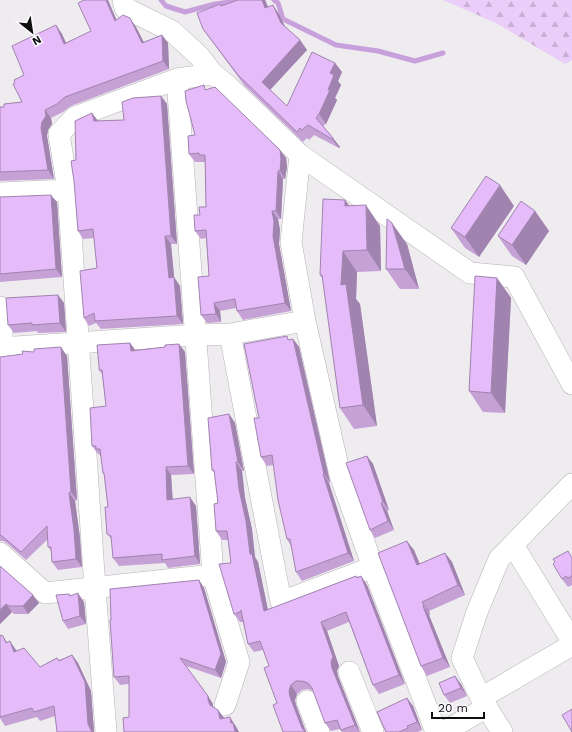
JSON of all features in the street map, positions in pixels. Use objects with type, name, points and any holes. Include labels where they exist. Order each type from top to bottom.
[{"type":"street","points":[[123,0],[125,8],[172,31],[199,56],[213,74],[228,86],[300,155],[470,273],[514,277],[572,384]]},
{"type":"street","points":[[106,732],[68,190],[59,134],[75,118],[178,79],[213,74]]},
{"type":"street","points":[[178,79],[213,575],[239,662],[225,705]]},
{"type":"street","points":[[300,155],[291,242],[306,321],[340,475],[373,568],[436,732]]},
{"type":"street","points":[[0,193],[68,190]]},
{"type":"street","points":[[0,307],[2,348],[230,334],[306,321]]},
{"type":"street","points":[[230,334],[281,602],[373,568]]},
{"type":"street","points":[[502,732],[484,703],[462,658],[477,612],[499,559],[572,484]]},
{"type":"street","points":[[513,545],[572,641]]},
{"type":"street","points":[[0,553],[45,593],[213,575]]},
{"type":"street","points":[[444,732],[484,703],[572,644]]},
{"type":"street","points":[[349,672],[373,732]]},
{"type":"street","points":[[307,701],[319,732]]},
{"type":"green space","points":[[443,0],[572,0],[572,60],[565,64],[496,23]]},
{"type":"building","points":[[84,0],[106,0],[115,21],[123,15],[130,18],[142,43],[162,35],[163,61],[65,97],[57,104],[45,110],[46,116],[42,122],[41,128],[48,170],[0,172],[0,107],[4,107],[4,104],[22,102],[13,84],[15,83],[14,80],[24,75],[12,46],[56,25],[64,44],[91,31],[78,3]]},
{"type":"building","points":[[238,0],[262,0],[265,8],[273,5],[281,23],[300,40],[262,82],[287,106],[312,52],[335,63],[330,73],[334,75],[328,90],[330,90],[316,118],[333,138],[332,139],[308,125],[302,130],[300,128],[297,132],[238,75],[203,29],[197,13],[220,4],[221,6]]},
{"type":"building","points":[[204,85],[205,90],[215,87],[280,150],[281,159],[280,171],[278,171],[276,211],[272,211],[274,222],[273,236],[285,303],[237,311],[235,299],[214,303],[216,314],[201,315],[198,277],[209,276],[206,230],[195,231],[194,215],[200,215],[199,207],[206,207],[205,155],[199,155],[199,153],[189,154],[188,136],[195,135],[186,101],[185,91]]},
{"type":"building","points":[[161,96],[171,236],[165,236],[169,278],[174,277],[177,316],[95,321],[94,313],[84,318],[80,271],[97,268],[93,229],[78,231],[71,161],[76,160],[75,121],[92,113],[94,121],[124,120],[122,102],[133,98]]},
{"type":"building","points":[[486,176],[500,185],[465,237],[451,228]]},
{"type":"building","points":[[51,195],[56,269],[0,274],[0,197]]},
{"type":"building","points":[[323,199],[345,200],[345,206],[366,205],[367,250],[343,251],[341,285],[346,284],[363,405],[340,408],[322,275],[320,275]]},
{"type":"building","points":[[521,201],[535,211],[512,245],[498,236]]},
{"type":"building","points":[[387,219],[392,223],[405,269],[386,269]]},
{"type":"building","points":[[475,276],[497,278],[491,393],[469,391]]},
{"type":"building","points":[[58,295],[60,323],[8,325],[6,298]]},
{"type":"building","points":[[287,336],[288,340],[293,339],[323,474],[348,553],[296,572],[290,539],[287,539],[278,500],[272,455],[261,457],[254,418],[259,418],[244,344]]},
{"type":"building","points":[[130,343],[131,351],[179,344],[188,466],[166,467],[167,500],[190,497],[195,556],[162,560],[162,554],[113,558],[111,536],[107,534],[105,507],[108,507],[104,473],[100,449],[96,449],[96,446],[92,446],[90,408],[106,406],[102,370],[99,370],[97,345]]},
{"type":"building","points":[[61,347],[71,492],[69,493],[76,559],[52,562],[51,547],[48,547],[47,526],[21,552],[0,535],[0,357],[23,354],[22,351],[34,352],[34,349]]},
{"type":"building","points":[[229,414],[238,462],[236,462],[239,489],[246,521],[250,554],[252,554],[264,611],[356,576],[357,578],[361,576],[399,675],[373,685],[346,612],[321,622],[333,657],[331,662],[332,668],[355,725],[341,730],[337,720],[325,723],[312,688],[308,683],[296,681],[291,685],[289,691],[290,697],[305,732],[283,732],[273,705],[277,703],[264,668],[269,666],[260,641],[248,644],[241,610],[240,612],[234,614],[219,564],[231,563],[227,531],[216,531],[214,504],[218,503],[214,470],[212,470],[208,418]]},
{"type":"building","points":[[367,456],[388,521],[370,530],[346,463]]},
{"type":"building","points":[[407,541],[417,565],[445,553],[458,585],[422,602],[443,658],[421,666],[378,553]]},
{"type":"building","points":[[568,551],[572,558],[572,576],[568,578],[566,576],[562,579],[553,564],[555,562],[553,559]]},
{"type":"building","points":[[0,566],[33,595],[23,606],[9,606],[6,604],[0,610]]},
{"type":"building","points":[[199,580],[221,654],[215,670],[180,658],[208,696],[210,705],[218,710],[220,719],[230,717],[235,732],[124,732],[123,718],[129,717],[129,676],[114,677],[110,620],[110,589]]},
{"type":"building","points":[[78,593],[80,616],[63,621],[56,595],[69,594],[70,596]]},
{"type":"building","points":[[0,635],[3,636],[6,643],[10,641],[14,652],[24,648],[40,667],[57,658],[59,661],[72,655],[85,682],[88,724],[92,732],[57,732],[54,706],[34,712],[32,708],[0,717]]},
{"type":"building","points":[[455,676],[461,688],[444,695],[439,683]]},
{"type":"building","points":[[407,698],[417,722],[407,726],[408,728],[399,732],[386,732],[377,712]]},
{"type":"building","points":[[572,709],[572,732],[562,715]]},
{"type":"waterway","points":[[161,0],[166,6],[185,12],[215,4],[244,0]]},
{"type":"waterway","points":[[274,0],[278,3],[283,19],[336,45],[378,51],[415,61],[443,53]]}]
